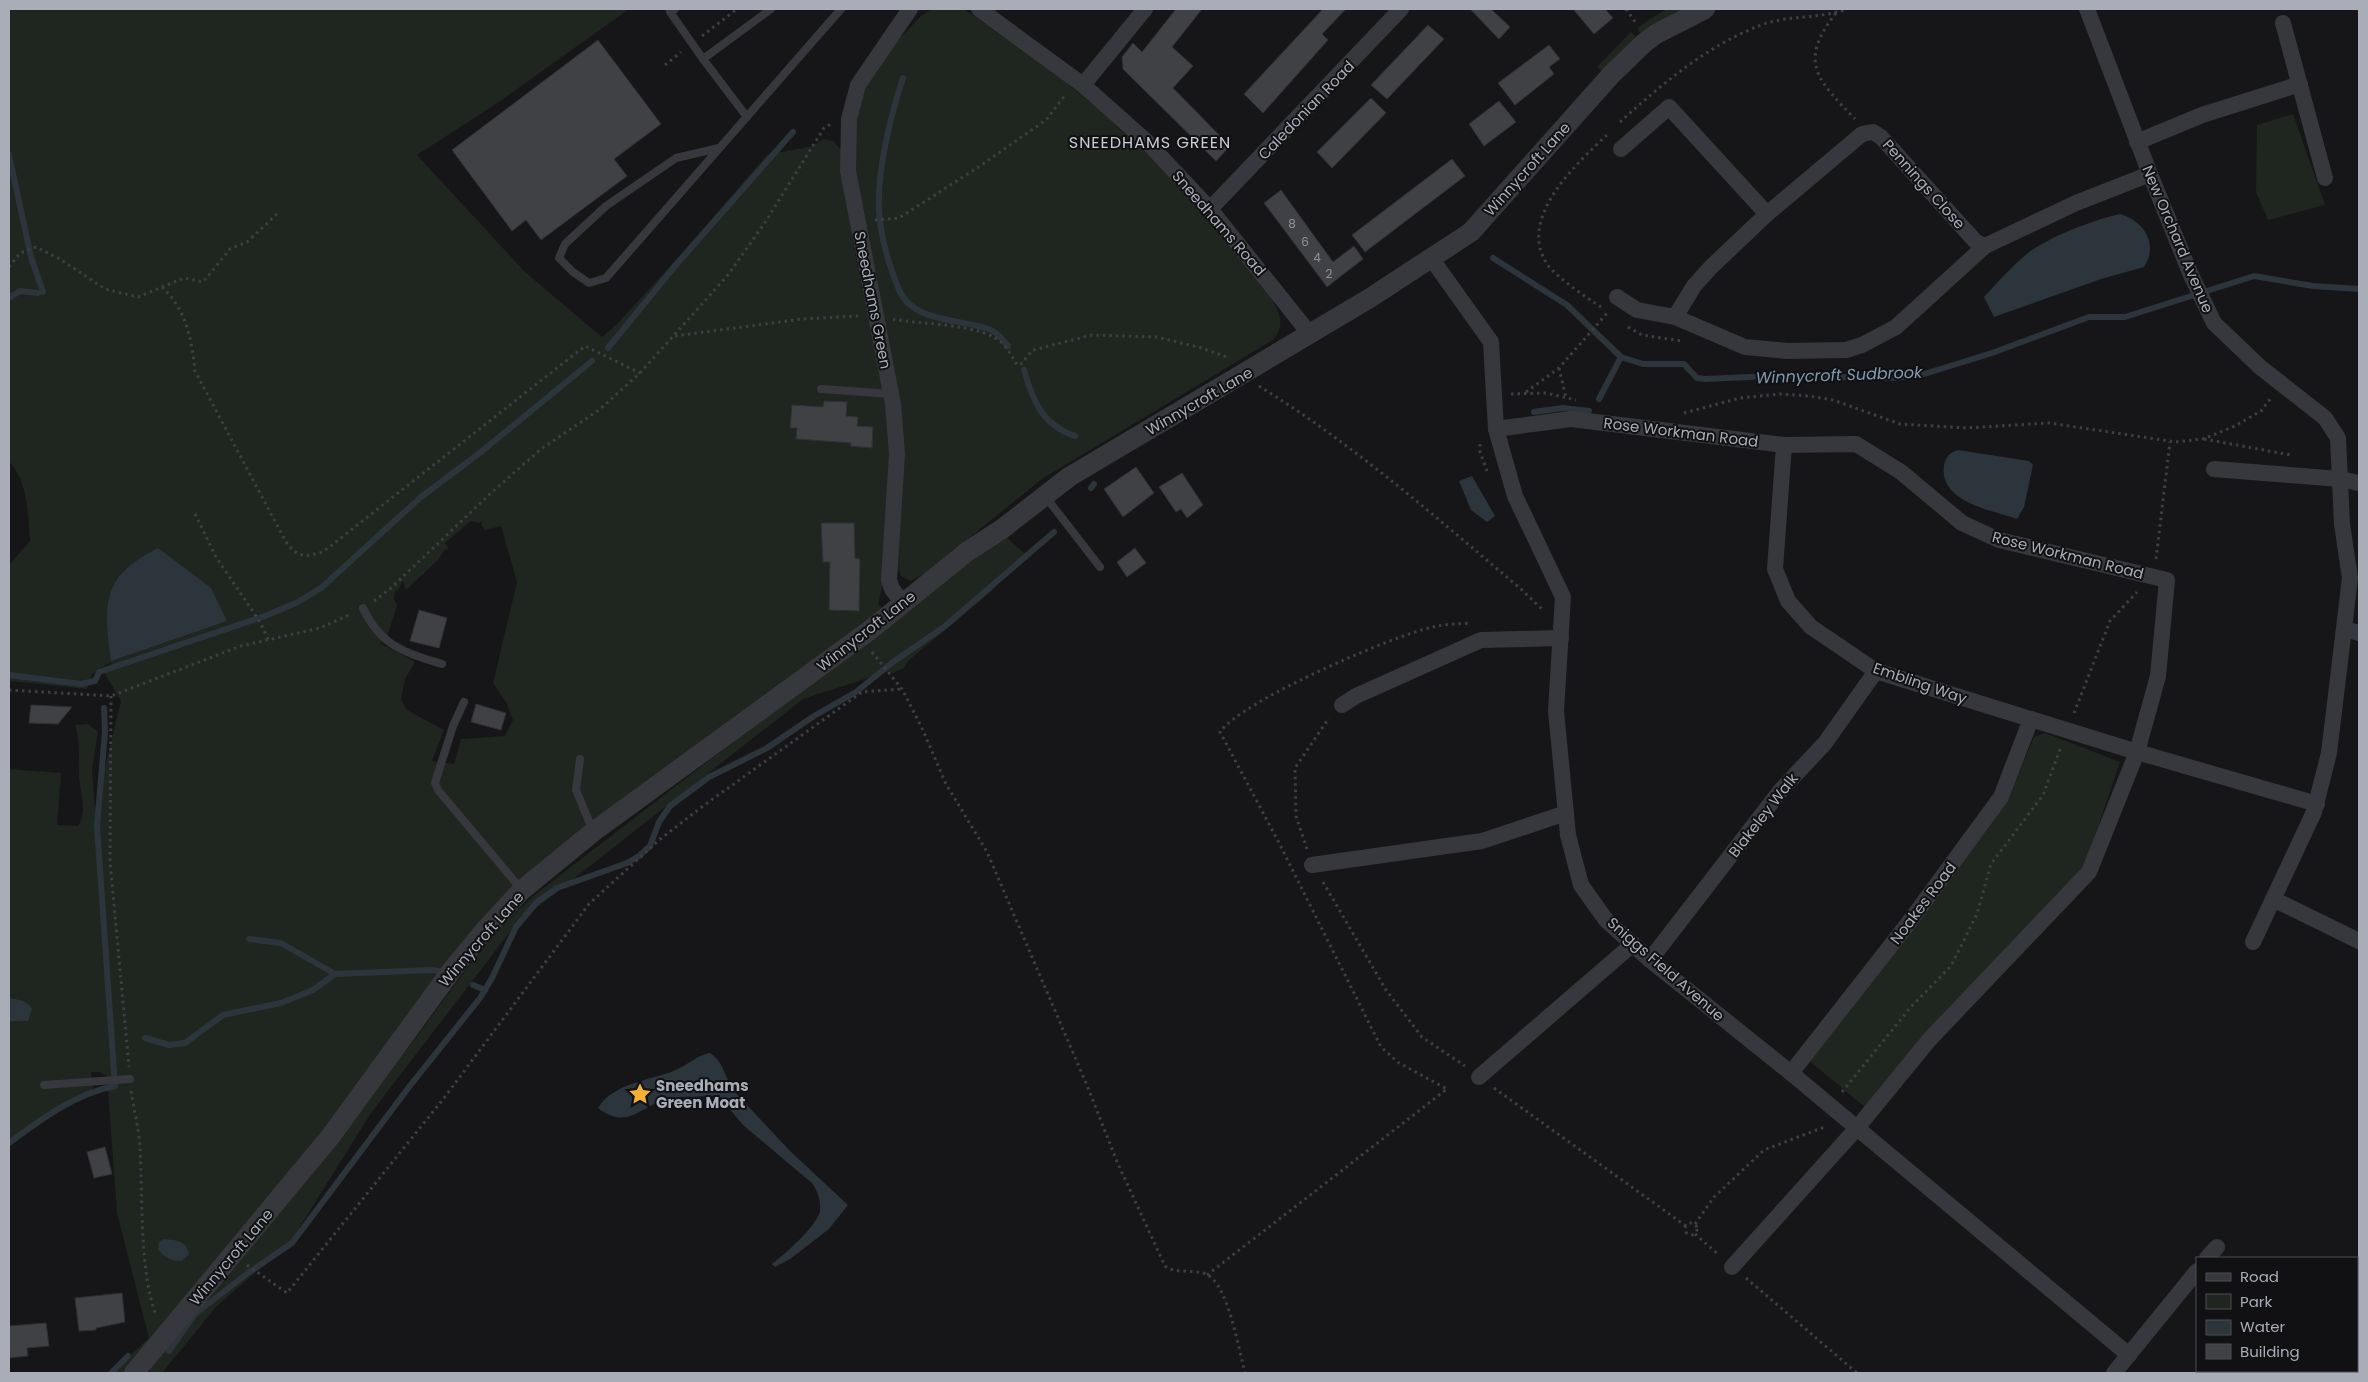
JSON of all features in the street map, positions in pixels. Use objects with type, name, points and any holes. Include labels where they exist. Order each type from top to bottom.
[{"type":"street","name":"Sneedhams Green","points":[[903,603],[892,589],[890,580],[897,454],[892,394],[848,171],[849,119],[858,85],[910,9]]},
{"type":"street","name":"Sneedhams Road","points":[[979,9],[1083,85],[1146,141],[1210,209],[1309,333]]},
{"type":"street","points":[[1083,85],[1145,9]]},
{"type":"street","name":"Caledonian Road","points":[[1210,209],[1401,9]]},
{"type":"street","name":"Winnycroft Lane","points":[[134,1373],[330,1137],[452,970],[484,931],[522,890],[593,832],[856,640],[968,551],[1002,529],[1069,477],[1253,378],[1309,333],[1370,298],[1471,232],[1611,75],[1644,43],[1656,34],[1705,9]]},
{"type":"street","name":"New Orchard Avenue","points":[[2087,9],[2137,142],[2191,275],[2214,323],[2246,354],[2332,426],[2338,438],[2340,486],[2350,578],[2351,631],[2329,753],[2317,804],[2253,942]]},
{"type":"street","points":[[2283,24],[2325,178]]},
{"type":"street","points":[[2137,142],[2202,115],[2300,84]]},
{"type":"street","points":[[1622,149],[1669,107],[1767,214]]},
{"type":"street","name":"Pennings Close","points":[[1675,317],[1694,286],[1711,267],[1767,214],[1862,134],[1873,132],[1881,137],[1976,242],[1985,246]]},
{"type":"street","points":[[1617,297],[1637,310],[1675,317],[1745,347],[1787,350],[1846,350],[1862,345],[1896,327],[1985,246],[2076,203],[2150,174]]},
{"type":"street","name":"Sniggs Field Avenue","points":[[1431,258],[1491,342],[1496,429],[1515,496],[1563,597],[1556,712],[1568,835],[1581,885],[1606,920],[1650,960],[1791,1073],[2129,1355]]},
{"type":"street","name":"Rose Workman Road","points":[[1496,429],[1571,418],[1784,445],[1856,444],[1901,472],[1962,523],[1999,540],[2167,580],[2158,676],[2137,752]]},
{"type":"street","name":"Embling Way","points":[[1784,445],[1775,569],[1788,601],[1811,627],[1876,671],[2137,752],[2317,804]]},
{"type":"street","points":[[2214,469],[2340,486],[2359,484]]},
{"type":"street","points":[[1342,705],[1356,696],[1481,640],[1561,638]]},
{"type":"street","name":"Blakeley Walk","points":[[1650,960],[1781,790],[1826,743],[1876,671]]},
{"type":"street","name":"Noakes Road","points":[[1791,1073],[1910,921],[2001,797],[2031,720]]},
{"type":"street","points":[[1732,1267],[1857,1128],[1929,1040],[2090,872],[2137,752]]},
{"type":"street","points":[[1312,864],[1482,841],[1566,813]]},
{"type":"street","points":[[2273,899],[2359,941]]},
{"type":"street","points":[[1479,1077],[1633,944]]},
{"type":"street","points":[[2114,1373],[2196,1272]]},
{"type":"lane","points":[[675,9],[670,12],[747,117]]},
{"type":"lane","points":[[703,59],[771,9]]},
{"type":"lane","points":[[719,148],[676,158],[606,206],[565,244],[559,258],[573,272],[589,283],[606,278],[841,9]]},
{"type":"lane","points":[[821,389],[892,394]]},
{"type":"lane","points":[[1045,496],[1100,567]]},
{"type":"lane","points":[[363,608],[375,631],[383,640],[397,648],[442,664]]},
{"type":"lane","points":[[464,702],[453,726],[435,783],[438,790],[522,890]]},
{"type":"lane","points":[[580,759],[576,790],[593,832]]},
{"type":"lane","points":[[44,1086],[130,1079]]},
{"type":"path","points":[[1626,9],[1636,23]]},
{"type":"path","points":[[1836,13],[1817,42],[1817,70],[1824,86],[1858,121],[1862,134]]},
{"type":"path","points":[[858,226],[880,219],[896,219],[904,215],[1046,120],[1072,87],[1083,85]]},
{"type":"path","points":[[9,690],[111,696],[242,646],[320,628],[363,608],[391,588],[491,493],[541,449],[599,410],[640,373],[728,275],[764,224],[824,128],[835,121],[849,119]]},
{"type":"path","points":[[9,267],[24,250],[36,247],[60,259],[105,289],[138,297],[184,278],[203,282],[230,249],[247,242],[278,214]]},
{"type":"path","points":[[162,287],[180,308],[192,343],[195,372],[281,534],[294,553],[307,556],[323,552],[585,346],[640,373]]},
{"type":"path","points":[[1526,392],[1559,368],[1607,313],[1612,316]]},
{"type":"path","points":[[675,336],[802,319],[875,315],[980,332],[993,336],[1004,345],[1017,364],[1021,364],[1033,350],[1092,335],[1156,337],[1198,347],[1238,361],[1253,378],[1379,471],[1508,578],[1544,611]]},
{"type":"path","points":[[1624,325],[1642,335],[1684,342]]},
{"type":"path","points":[[1559,368],[1566,397]]},
{"type":"path","points":[[2203,439],[2235,426],[2261,411],[2282,384]]},
{"type":"path","points":[[1508,394],[1526,392],[1546,393],[1583,401]]},
{"type":"path","points":[[1678,414],[1740,398],[1790,395],[1833,400],[1900,424],[1966,428],[2049,423],[2170,442],[2203,439],[2294,455]]},
{"type":"path","points":[[2157,555],[2170,442]]},
{"type":"path","points":[[195,514],[216,557],[260,622],[269,641]]},
{"type":"path","points":[[1842,1092],[1910,1008],[1951,966],[1977,914],[1991,864],[2043,795],[2110,621],[2152,577]]},
{"type":"path","points":[[1207,1275],[1447,1089],[1399,1063],[1381,1047],[1286,856],[1220,732],[1237,716],[1297,682],[1394,639],[1433,627],[1477,623]]},
{"type":"path","points":[[886,668],[902,689],[922,728],[946,784],[987,852],[1086,1083],[1118,1164],[1165,1266],[1170,1270],[1192,1270],[1207,1275],[1220,1288],[1230,1315],[1245,1373]]},
{"type":"path","points":[[249,1267],[287,1293],[444,1098],[589,904],[652,847],[702,806],[862,692],[902,689]]},
{"type":"path","points":[[111,696],[110,861],[130,1079],[140,1146],[142,1217],[152,1304],[166,1335]]},
{"type":"path","points":[[1342,705],[1334,711],[1296,768],[1296,816],[1312,864],[1386,990],[1422,1037],[1686,1226],[1687,1233],[1694,1234],[1858,1373]]},
{"type":"path","points":[[1694,1224],[1714,1197],[1764,1150],[1833,1124],[1840,1114]]},
{"type":"path","points":[[1686,1226],[1689,1223],[1694,1224]]},
{"type":"path","points":[[1694,1224],[1697,1229],[1694,1234]]},
{"type":"green space","points":[[9,9],[629,9],[496,104],[417,155],[525,272],[602,337],[618,323],[673,263],[767,155],[813,146],[824,139],[833,141],[841,150],[854,249],[883,386],[890,450],[882,589],[878,604],[882,608],[875,618],[571,844],[376,1064],[127,1373],[111,1373],[149,1338],[117,1213],[107,1076],[99,1072],[91,1072],[93,1090],[40,1121],[9,1143],[9,769],[61,773],[57,825],[78,826],[83,814],[83,801],[79,776],[79,743],[75,725],[88,724],[98,732],[92,769],[95,809],[121,701],[104,672],[111,669],[111,662],[93,673],[87,689],[9,681],[9,565],[30,541],[26,499],[20,479],[9,461]],"holes":[[[471,521],[478,523],[483,521],[481,525],[485,530],[501,526],[517,582],[493,683],[506,702],[513,720],[505,736],[461,739],[454,764],[432,761],[444,730],[407,710],[401,700],[405,679],[415,662],[380,643],[387,637],[397,605],[394,599],[395,591],[397,591],[403,581],[406,590],[439,559],[444,550],[449,549],[445,543]]]},
{"type":"green space","name":"Sneedhams Green","points":[[932,9],[964,9],[1052,71],[1097,108],[1145,152],[1200,209],[1270,297],[1279,313],[1280,324],[1273,340],[1042,479],[927,572],[911,581],[901,576],[898,568],[900,514],[855,181],[857,101],[894,44],[921,16]]},
{"type":"green space","points":[[1666,9],[1683,9],[1642,36],[1637,28]]},
{"type":"green space","points":[[1631,32],[1637,38],[1602,72],[1597,67]]},
{"type":"green space","points":[[2293,114],[2325,205],[2268,220],[2256,192],[2257,125]]},
{"type":"green space","points":[[1003,534],[1025,554],[993,590],[908,661],[904,668],[893,673],[889,671],[803,699],[516,924],[371,1113],[291,1241],[216,1307],[162,1373],[152,1373],[149,1369],[399,1059],[480,952],[516,912],[537,893]]},
{"type":"green space","points":[[2045,733],[2120,762],[2083,871],[1867,1109],[1807,1059],[2008,800],[2034,737]]},
{"type":"water","points":[[2120,214],[2136,222],[2147,234],[2150,250],[2144,267],[2101,279],[1994,317],[1984,297],[2028,253],[2072,229]]},
{"type":"water","points":[[1958,450],[2029,461],[2033,465],[2024,507],[2017,519],[1969,503],[1950,488],[1945,478],[1944,466],[1950,454]]},
{"type":"water","points":[[1472,476],[1495,516],[1487,522],[1471,510],[1459,481]]},
{"type":"water","points":[[158,548],[211,588],[227,621],[111,661],[107,624],[110,594],[125,570]]},
{"type":"water","points":[[9,998],[22,1001],[30,1006],[32,1009],[28,1021],[9,1021]]},
{"type":"water","points":[[710,1053],[719,1061],[734,1091],[790,1151],[848,1205],[829,1229],[790,1259],[775,1267],[772,1264],[799,1240],[818,1217],[820,1200],[813,1184],[743,1125],[718,1095],[667,1099],[626,1117],[608,1115],[598,1108],[605,1099],[623,1087],[666,1074]]},
{"type":"water","points":[[164,1239],[180,1242],[186,1246],[189,1254],[182,1261],[163,1255],[158,1249],[159,1242]]},
{"type":"building","points":[[1176,9],[1202,9],[1172,47],[1193,66],[1173,88],[1230,146],[1216,161],[1123,69],[1122,57],[1133,43],[1142,52]]},
{"type":"building","points":[[1323,9],[1346,9],[1322,34],[1328,40],[1263,113],[1244,94]]},
{"type":"building","points":[[1470,9],[1491,9],[1510,27],[1499,39]]},
{"type":"building","points":[[1573,9],[1605,9],[1613,18],[1594,34]]},
{"type":"building","points":[[1428,25],[1444,39],[1387,99],[1371,85]]},
{"type":"building","points":[[598,40],[661,124],[614,159],[627,176],[541,240],[526,220],[512,231],[452,150]]},
{"type":"building","points":[[1549,45],[1560,59],[1549,67],[1554,74],[1515,105],[1498,83]]},
{"type":"building","points":[[1371,98],[1386,113],[1332,168],[1317,152]]},
{"type":"building","points":[[1499,101],[1516,122],[1484,146],[1469,124]]},
{"type":"building","points":[[1452,159],[1465,176],[1365,252],[1352,235]]},
{"type":"building","points":[[1281,190],[1333,262],[1354,246],[1363,259],[1327,287],[1264,203]]},
{"type":"building","points":[[824,401],[847,402],[846,416],[858,417],[857,426],[873,427],[872,448],[850,446],[851,443],[796,439],[797,428],[790,428],[792,405],[823,407]]},
{"type":"building","points":[[1136,467],[1154,493],[1123,517],[1104,489]]},
{"type":"building","points":[[1182,473],[1203,505],[1187,518],[1181,509],[1176,512],[1159,487]]},
{"type":"building","points":[[821,523],[854,523],[855,558],[860,559],[859,611],[829,610],[830,562],[823,562]]},
{"type":"building","points":[[1135,548],[1146,563],[1127,577],[1117,562]]},
{"type":"building","points":[[419,610],[447,618],[439,648],[410,641]]},
{"type":"building","points":[[476,704],[506,713],[501,730],[471,722]]},
{"type":"building","points":[[31,705],[72,707],[58,724],[29,723]]},
{"type":"building","points":[[105,1147],[112,1174],[94,1178],[87,1152]]},
{"type":"building","points":[[122,1293],[125,1322],[96,1328],[96,1330],[79,1331],[75,1298]]},
{"type":"building","points":[[46,1323],[49,1346],[27,1348],[28,1356],[9,1358],[9,1326]]},
{"type":"waterway","points":[[903,78],[886,143],[879,194],[883,240],[899,290],[906,301],[916,309],[940,318],[991,330],[1008,346]]},
{"type":"waterway","points":[[608,348],[675,266],[793,132]]},
{"type":"waterway","points":[[9,155],[31,257],[43,292]]},
{"type":"waterway","name":"Winnycroft Sudbrook","points":[[1493,258],[1567,305],[1621,357],[1643,364],[1684,364],[1697,378],[1705,379],[1773,376],[1893,378],[1921,375],[1992,353],[2089,317],[2125,317],[2254,276],[2313,286],[2359,289]]},
{"type":"waterway","points":[[9,298],[20,291],[38,293]]},
{"type":"waterway","points":[[1599,399],[1621,357]]},
{"type":"waterway","points":[[9,675],[81,684],[95,681],[99,672],[265,616],[296,603],[321,588],[421,497],[481,452],[592,361]]},
{"type":"waterway","points":[[1024,370],[1040,411],[1054,425],[1075,436]]},
{"type":"waterway","points":[[1534,412],[1563,408],[1589,411]]},
{"type":"waterway","points":[[1091,488],[1094,484]]},
{"type":"waterway","points":[[169,1351],[195,1314],[248,1273],[292,1243],[409,1087],[480,998],[492,978],[516,927],[537,902],[557,888],[627,863],[639,856],[650,846],[659,822],[670,806],[709,777],[767,748],[814,716],[856,692],[893,662],[944,627],[1054,532]]},
{"type":"waterway","points":[[9,1143],[72,1101],[115,1086],[97,826],[105,732],[104,708]]},
{"type":"waterway","points":[[249,939],[281,943],[335,974],[431,970],[444,972]]},
{"type":"waterway","points":[[145,1038],[169,1045],[185,1043],[223,1015],[281,1003],[313,990],[335,974]]},
{"type":"waterway","points":[[473,985],[485,990]]},
{"type":"waterway","points":[[111,1373],[128,1356]]},
{"type":"place","name":"Sneedhams Green Moat","points":[[640,1094]]},
{"type":"district","name":"SNEEDHAMS GREEN","points":[[1150,142]]}]
